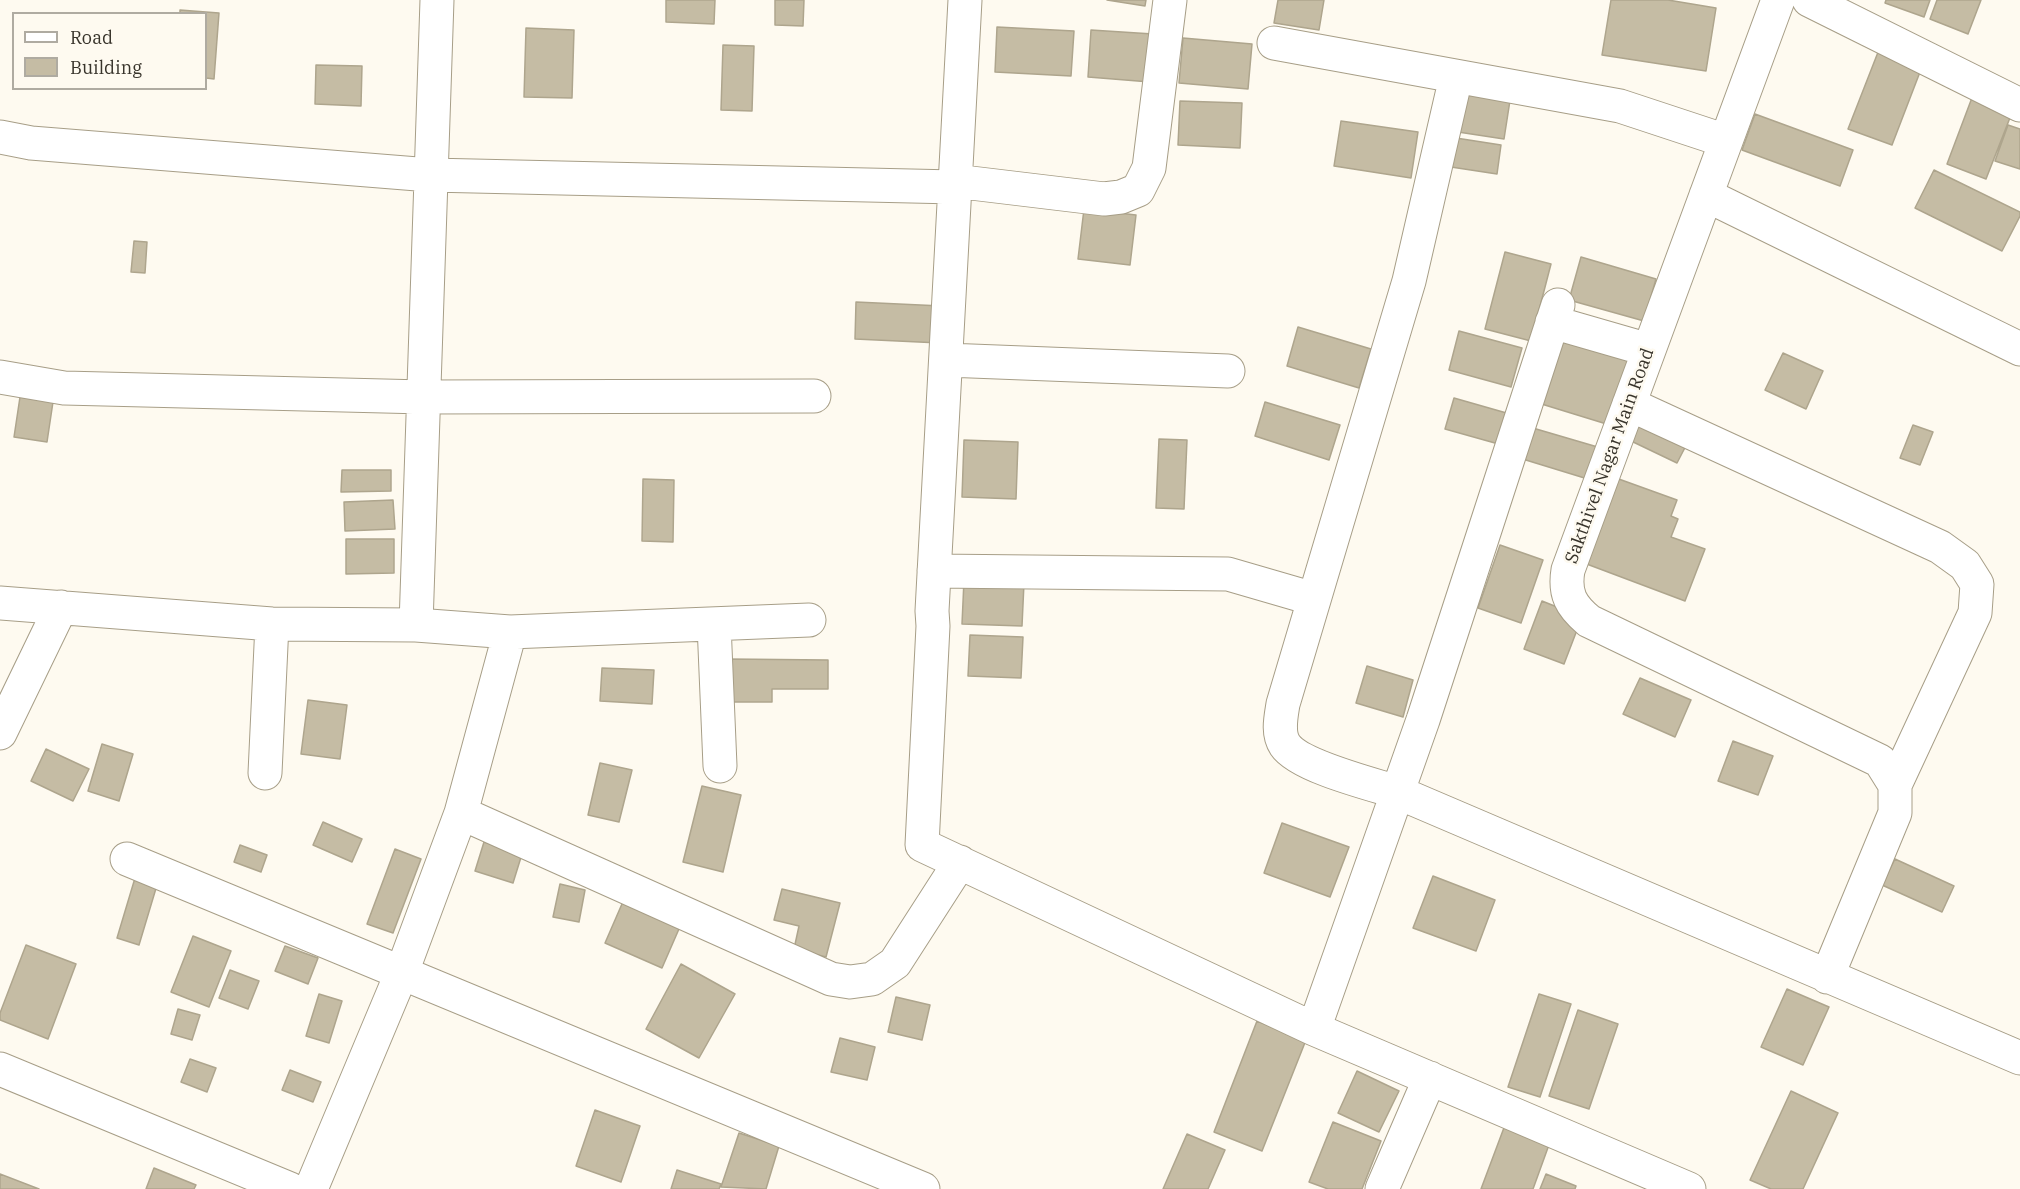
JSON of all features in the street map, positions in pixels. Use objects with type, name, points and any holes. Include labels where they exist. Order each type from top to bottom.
[{"type":"street","points":[[416,625],[437,0]]},
{"type":"street","points":[[965,0],[934,571],[922,844],[1314,1029],[1689,1189]]},
{"type":"street","points":[[0,136],[31,143],[430,175],[955,187],[971,183],[1104,199],[1121,197],[1138,190],[1149,168],[1170,0]]},
{"type":"street","name":"Sakthivel Nagar Main Road","points":[[1779,0],[1568,570],[1566,584],[1569,598],[1577,610],[1589,621],[1880,761],[1895,785]]},
{"type":"street","points":[[1809,0],[2020,105]]},
{"type":"street","points":[[1274,43],[1620,106],[1726,141]]},
{"type":"street","points":[[1456,77],[1409,281],[1283,704],[1280,726],[1285,745],[1304,761],[1397,792],[2020,1058]]},
{"type":"street","points":[[1706,195],[2020,348]]},
{"type":"street","points":[[1314,1029],[1424,720],[1555,314],[1649,350]]},
{"type":"street","points":[[946,360],[1228,371]]},
{"type":"street","points":[[0,377],[64,388],[424,397],[814,396]]},
{"type":"street","points":[[1629,404],[1940,547],[1965,565],[1977,584],[1975,613],[1895,785],[1895,813],[1827,976]]},
{"type":"street","points":[[934,571],[1228,574],[1314,599]]},
{"type":"street","points":[[0,603],[272,624],[416,625],[510,632],[809,620]]},
{"type":"street","points":[[0,733],[61,607]]},
{"type":"street","points":[[265,772],[272,624]]},
{"type":"street","points":[[714,624],[720,766]]},
{"type":"street","points":[[311,1189],[402,972],[461,813],[510,632]]},
{"type":"street","points":[[461,813],[831,979],[850,982],[872,979],[895,963],[960,862]]},
{"type":"street","points":[[127,860],[923,1189]]},
{"type":"street","points":[[0,1069],[290,1189]]},
{"type":"street","points":[[1382,1189],[1430,1078]]},
{"type":"building","points":[[666,0],[715,0],[714,24],[666,22]]},
{"type":"building","points":[[775,0],[804,0],[803,26],[775,25]]},
{"type":"building","points":[[1107,0],[1146,0],[1145,6]]},
{"type":"building","points":[[1278,0],[1324,0],[1319,30],[1274,23]]},
{"type":"building","points":[[1611,0],[1668,0],[1716,8],[1706,71],[1602,55]]},
{"type":"building","points":[[1886,0],[1930,0],[1924,17],[1885,3]]},
{"type":"building","points":[[1937,0],[1981,0],[1968,34],[1930,19]]},
{"type":"building","points":[[180,10],[206,12],[180,12]]},
{"type":"building","points":[[207,12],[219,13],[214,79],[207,78]]},
{"type":"building","points":[[997,27],[1074,31],[1071,76],[995,72]]},
{"type":"building","points":[[526,28],[574,30],[572,98],[524,97]]},
{"type":"building","points":[[1091,30],[1153,34],[1150,82],[1088,77]]},
{"type":"building","points":[[1183,38],[1252,44],[1248,89],[1179,83]]},
{"type":"building","points":[[1882,42],[1925,59],[1892,145],[1848,129]]},
{"type":"building","points":[[723,45],[754,46],[752,111],[721,110]]},
{"type":"building","points":[[316,65],[362,66],[361,106],[315,104]]},
{"type":"building","points":[[1464,87],[1511,94],[1504,139],[1458,132]]},
{"type":"building","points":[[1973,95],[2013,110],[1986,179],[1947,164]]},
{"type":"building","points":[[1180,101],[1242,103],[1240,148],[1178,145]]},
{"type":"building","points":[[1755,114],[1853,150],[1840,186],[1742,150]]},
{"type":"building","points":[[1341,121],[1418,132],[1411,178],[1334,166]]},
{"type":"building","points":[[2008,125],[2020,129],[2020,169],[1995,161]]},
{"type":"building","points":[[1456,138],[1501,145],[1497,174],[1451,167]]},
{"type":"building","points":[[1934,170],[2020,212],[2002,251],[1915,208]]},
{"type":"building","points":[[1084,209],[1136,215],[1130,265],[1078,259]]},
{"type":"building","points":[[134,241],[147,242],[145,273],[131,272]]},
{"type":"building","points":[[1505,252],[1551,264],[1531,341],[1485,329]]},
{"type":"building","points":[[1581,257],[1656,279],[1644,321],[1569,300]]},
{"type":"building","points":[[856,302],[942,306],[940,343],[855,339]]},
{"type":"building","points":[[1298,327],[1371,349],[1359,388],[1287,366]]},
{"type":"building","points":[[1459,331],[1522,348],[1511,387],[1449,370]]},
{"type":"building","points":[[1556,334],[1634,358],[1613,426],[1535,402]]},
{"type":"building","points":[[1783,353],[1823,371],[1806,409],[1765,390]]},
{"type":"building","points":[[20,397],[53,402],[47,442],[14,437]]},
{"type":"building","points":[[1454,398],[1510,414],[1502,445],[1445,429]]},
{"type":"building","points":[[1265,402],[1340,425],[1329,460],[1255,436]]},
{"type":"building","points":[[1642,413],[1691,436],[1677,463],[1629,440]]},
{"type":"building","points":[[1913,425],[1933,432],[1920,465],[1900,458]]},
{"type":"building","points":[[1526,426],[1601,448],[1591,480],[1516,457]]},
{"type":"building","points":[[1159,439],[1187,440],[1184,509],[1156,508]]},
{"type":"building","points":[[964,440],[1018,442],[1016,499],[962,497]]},
{"type":"building","points":[[342,470],[391,470],[391,491],[341,492]]},
{"type":"building","points":[[1616,478],[1677,500],[1671,516],[1678,519],[1671,537],[1705,549],[1685,601],[1584,563]]},
{"type":"building","points":[[643,479],[674,480],[673,542],[642,541]]},
{"type":"building","points":[[393,500],[395,529],[345,531],[344,502]]},
{"type":"building","points":[[346,539],[394,539],[394,573],[346,574]]},
{"type":"building","points":[[1500,545],[1543,560],[1521,623],[1478,608]]},
{"type":"building","points":[[964,580],[1024,583],[1022,626],[962,624]]},
{"type":"building","points":[[1542,601],[1582,617],[1564,664],[1524,649]]},
{"type":"building","points":[[970,635],[1023,637],[1021,678],[968,676]]},
{"type":"building","points":[[728,659],[828,660],[828,689],[772,689],[772,702],[729,702]]},
{"type":"building","points":[[1367,666],[1413,680],[1403,717],[1356,703]]},
{"type":"building","points":[[602,668],[654,670],[652,704],[600,701]]},
{"type":"building","points":[[1640,678],[1691,700],[1675,737],[1623,714]]},
{"type":"building","points":[[308,700],[347,705],[340,759],[301,754]]},
{"type":"building","points":[[1733,741],[1773,756],[1758,795],[1718,781]]},
{"type":"building","points":[[102,744],[133,754],[119,801],[88,791]]},
{"type":"building","points":[[46,749],[89,769],[73,801],[31,781]]},
{"type":"building","points":[[600,763],[632,770],[619,822],[588,815]]},
{"type":"building","points":[[702,786],[741,795],[723,872],[683,862]]},
{"type":"building","points":[[323,822],[362,839],[352,862],[313,845]]},
{"type":"building","points":[[1282,823],[1349,847],[1330,897],[1264,873]]},
{"type":"building","points":[[484,842],[522,854],[513,883],[475,871]]},
{"type":"building","points":[[240,845],[267,855],[261,872],[234,862]]},
{"type":"building","points":[[395,849],[421,859],[393,933],[367,924]]},
{"type":"building","points":[[1895,859],[1954,886],[1942,912],[1882,885]]},
{"type":"building","points":[[1433,876],[1495,900],[1476,951],[1413,928]]},
{"type":"building","points":[[135,878],[157,885],[139,945],[117,938]]},
{"type":"building","points":[[560,884],[585,890],[579,922],[553,917]]},
{"type":"building","points":[[782,889],[840,903],[826,957],[794,949],[799,926],[774,920]]},
{"type":"building","points":[[625,897],[682,922],[662,968],[605,943]]},
{"type":"building","points":[[193,936],[231,951],[209,1007],[171,992]]},
{"type":"building","points":[[26,945],[76,964],[48,1039],[0,1020],[0,1013]]},
{"type":"building","points":[[285,946],[318,958],[308,984],[275,971]]},
{"type":"building","points":[[681,964],[735,994],[699,1058],[646,1029]]},
{"type":"building","points":[[230,970],[259,981],[248,1009],[219,998]]},
{"type":"building","points":[[1787,989],[1829,1007],[1803,1065],[1761,1047]]},
{"type":"building","points":[[319,994],[342,1001],[329,1043],[306,1036]]},
{"type":"building","points":[[1539,994],[1571,1004],[1540,1097],[1508,1087]]},
{"type":"building","points":[[896,997],[930,1005],[922,1040],[888,1032]]},
{"type":"building","points":[[178,1009],[200,1015],[192,1040],[171,1034]]},
{"type":"building","points":[[1578,1010],[1618,1024],[1589,1109],[1549,1096]]},
{"type":"building","points":[[1257,1021],[1306,1040],[1262,1151],[1214,1132]]},
{"type":"building","points":[[840,1038],[875,1047],[867,1080],[831,1072]]},
{"type":"building","points":[[190,1059],[216,1068],[207,1092],[181,1082]]},
{"type":"building","points":[[290,1070],[321,1082],[313,1102],[282,1090]]},
{"type":"building","points":[[1357,1071],[1399,1091],[1379,1132],[1338,1113]]},
{"type":"building","points":[[1791,1091],[1838,1113],[1803,1189],[1771,1189],[1750,1180]]},
{"type":"building","points":[[595,1110],[640,1126],[621,1182],[576,1166]]},
{"type":"building","points":[[1333,1122],[1381,1141],[1362,1189],[1328,1189],[1309,1182]]},
{"type":"building","points":[[1505,1125],[1550,1142],[1533,1189],[1481,1189]]},
{"type":"building","points":[[739,1133],[779,1146],[766,1189],[721,1187]]},
{"type":"building","points":[[1187,1134],[1225,1150],[1208,1189],[1163,1189]]},
{"type":"building","points":[[154,1168],[196,1185],[194,1189],[146,1189]]},
{"type":"building","points":[[677,1170],[721,1184],[719,1189],[671,1189]]},
{"type":"building","points":[[0,1174],[39,1189],[0,1189]]},
{"type":"building","points":[[1546,1174],[1576,1186],[1575,1189],[1540,1189]]}]
